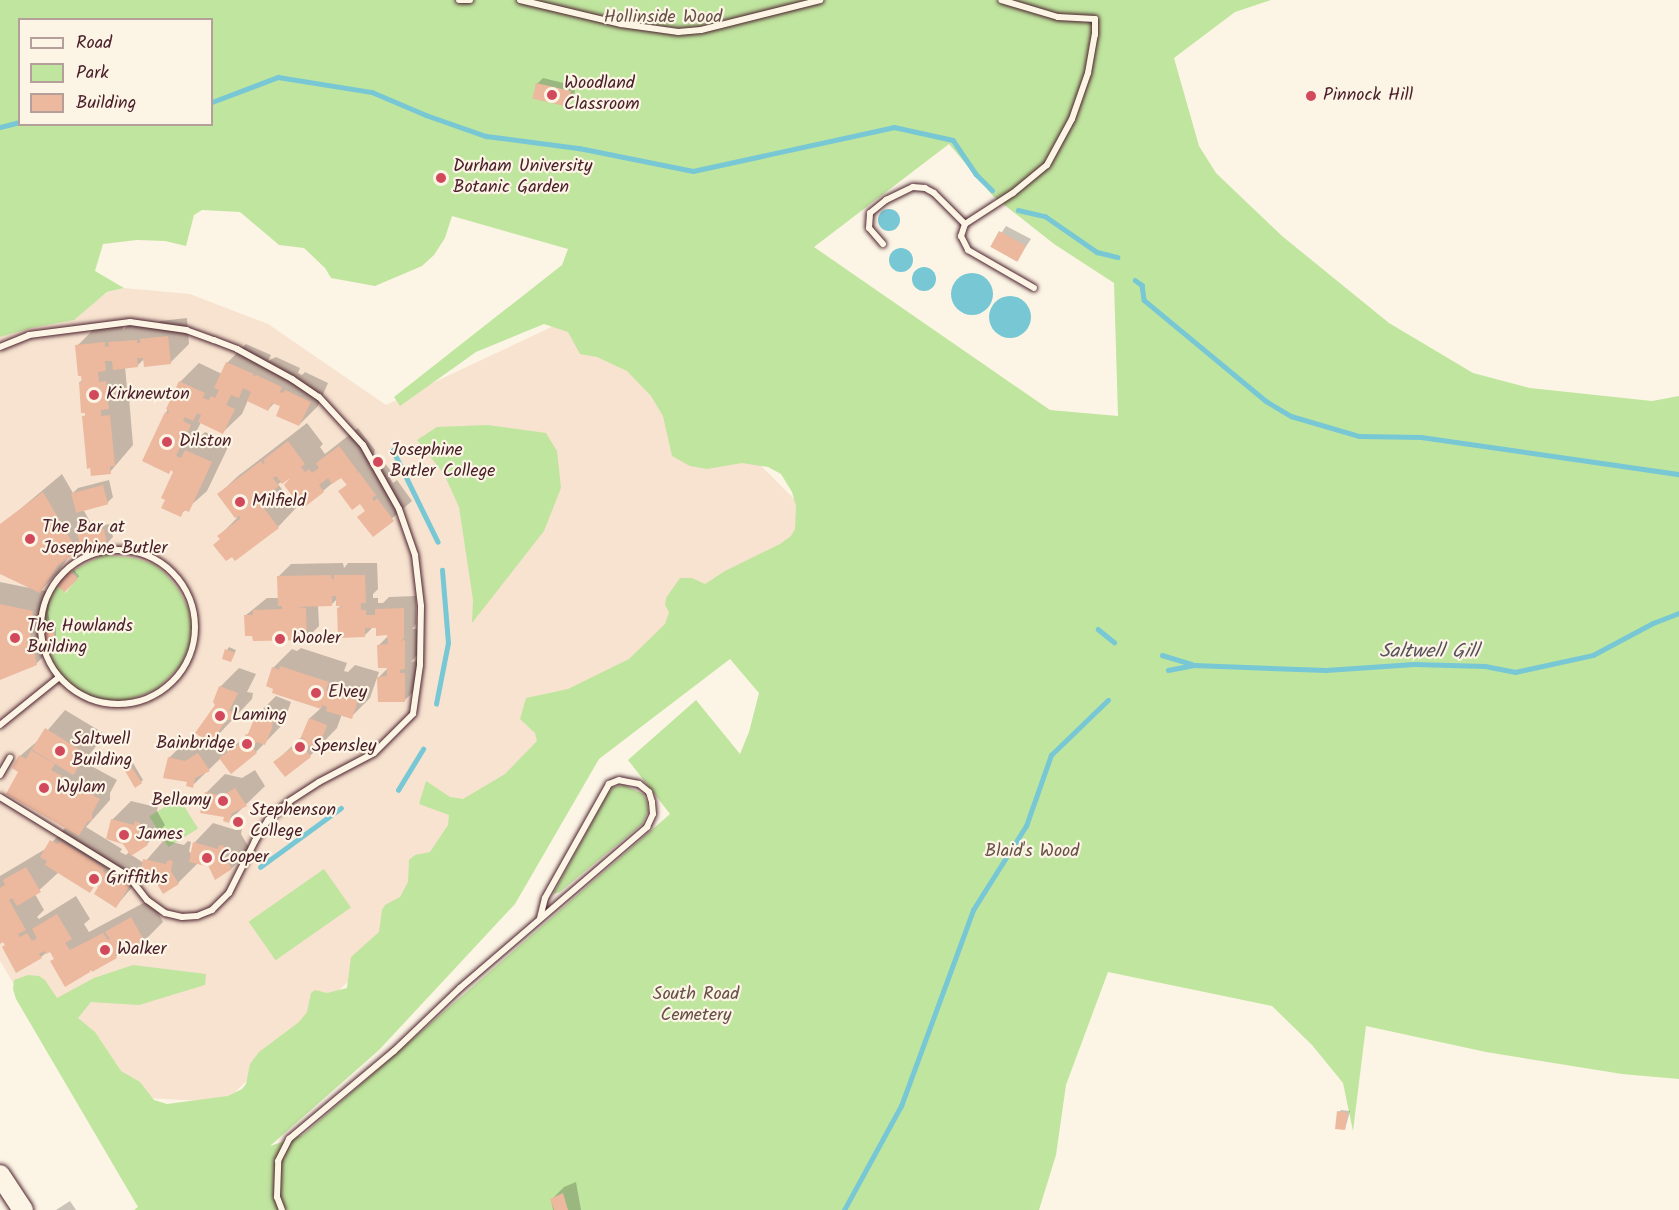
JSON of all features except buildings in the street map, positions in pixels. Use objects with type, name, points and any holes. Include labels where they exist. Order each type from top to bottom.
[{"type":"main road","points":[[0,1175],[23,1210]]},
{"type":"lane","points":[[459,0],[470,0]]},
{"type":"lane","points":[[520,0],[621,24],[678,32],[701,30],[820,0]]},
{"type":"lane","points":[[1001,0],[1058,17],[1095,19],[1095,35],[1088,73],[1072,119],[1047,165],[1013,193],[964,224],[961,236],[968,250],[1034,288]]},
{"type":"lane","points":[[883,244],[869,228],[870,213],[886,200],[913,187],[925,188],[934,193],[964,224]]},
{"type":"lane","points":[[0,347],[29,335],[130,322],[186,330],[214,340],[292,379],[319,398],[343,420],[363,445],[399,509],[415,555],[421,606],[420,665],[413,714],[374,753],[319,782],[268,820],[229,893],[213,910],[182,917],[165,913],[147,900],[128,876],[0,797]]},
{"type":"lane","points":[[122,549],[148,555],[161,562],[178,577],[191,599],[196,628],[194,642],[183,670],[167,687],[147,699],[120,705],[85,698],[58,678],[49,665],[40,632],[42,606],[50,588],[64,570],[90,554],[122,549]]},
{"type":"lane","points":[[0,725],[58,678]]},
{"type":"lane","points":[[0,775],[10,758]]},
{"type":"lane","points":[[282,1210],[277,1197],[278,1161],[289,1139],[394,1051],[460,988],[647,826],[653,814],[652,802],[649,792],[639,784],[619,780],[609,784],[545,898],[540,918]]},
{"type":"shaded area","points":[[124,288],[190,294],[268,324],[386,405],[600,304],[817,522],[225,1102],[145,1098],[33,1016],[0,961],[0,337],[92,304],[108,292]]},
{"type":"green space","points":[[0,0],[1271,0],[1235,12],[1174,58],[1199,146],[1216,173],[1282,236],[1389,323],[1473,373],[1530,388],[1652,401],[1679,396],[1679,1079],[1622,1074],[1486,1052],[1366,1026],[1353,1131],[1343,1083],[1312,1045],[1272,1006],[1108,972],[1066,1085],[1056,1155],[1039,1210],[134,1210],[138,1207],[16,999],[13,989],[14,980],[28,975],[39,976],[45,980],[57,998],[94,978],[133,965],[206,974],[205,985],[139,1005],[91,1002],[78,1018],[95,1032],[121,1071],[140,1082],[154,1100],[167,1104],[228,1096],[242,1089],[246,1084],[250,1064],[259,1052],[299,1022],[307,1012],[311,993],[315,990],[327,993],[347,988],[351,957],[379,932],[382,910],[385,905],[400,897],[408,882],[409,860],[415,855],[430,852],[448,825],[449,815],[419,804],[426,781],[450,797],[463,799],[505,774],[537,741],[535,733],[520,719],[526,698],[568,689],[629,659],[665,624],[669,612],[665,605],[666,598],[680,578],[692,578],[705,584],[725,571],[780,544],[791,536],[795,529],[796,506],[792,492],[781,474],[768,467],[742,463],[707,469],[690,466],[672,456],[663,416],[651,396],[627,371],[597,357],[580,354],[568,332],[544,324],[476,352],[400,406],[394,397],[562,265],[568,249],[452,216],[445,238],[434,255],[422,266],[375,286],[331,278],[325,268],[304,248],[279,245],[240,212],[202,210],[194,215],[186,246],[165,241],[137,240],[103,244],[95,271],[124,288],[107,292],[74,320],[31,328],[0,337]],"holes":[[[949,144],[993,196],[1054,244],[1114,283],[1118,416],[1050,410],[814,247]],[[730,659],[759,693],[749,732],[740,754],[696,700],[628,760],[670,814],[303,1135],[270,1146],[379,1050],[515,904],[599,759]]]},
{"type":"green space","points":[[487,425],[546,433],[557,451],[561,488],[544,531],[472,623],[473,600],[459,507],[444,474],[417,440],[437,427]]},
{"type":"green space","points":[[103,555],[134,558],[153,564],[165,573],[178,589],[188,608],[192,626],[190,643],[181,665],[157,689],[124,702],[91,698],[68,682],[56,669],[46,646],[56,645],[55,623],[44,625],[48,604],[57,585],[66,593],[78,576],[72,571]]},
{"type":"green space","points":[[624,785],[643,794],[648,811],[642,824],[560,892],[553,894],[608,793],[614,787]]},
{"type":"green space","points":[[179,798],[198,829],[168,847],[149,817]]},
{"type":"green space","points":[[324,869],[351,908],[276,960],[249,922]]},
{"type":"water","points":[[885,209],[893,209],[900,216],[900,224],[893,231],[885,231],[878,224],[878,216]]},
{"type":"water","points":[[896,248],[906,248],[913,255],[913,265],[906,272],[896,272],[889,265],[889,255]]},
{"type":"water","points":[[924,267],[933,270],[936,279],[933,288],[924,291],[915,288],[912,279],[915,270]]},
{"type":"water","points":[[972,273],[987,279],[993,294],[987,309],[972,315],[957,309],[951,294],[957,279]]},
{"type":"water","points":[[1010,296],[1025,302],[1031,317],[1025,332],[1010,338],[995,332],[989,317],[995,302]]},
{"type":"waterway","points":[[213,102],[278,77],[372,92],[426,115],[486,136],[579,148],[693,171],[894,127],[953,140],[976,174],[992,190]]},
{"type":"waterway","points":[[0,127],[18,122]]},
{"type":"waterway","points":[[1018,210],[1045,216],[1097,252],[1117,257]]},
{"type":"waterway","points":[[1135,280],[1142,285],[1144,300],[1266,401],[1291,416],[1359,436],[1421,437],[1679,474]]},
{"type":"waterway","points":[[393,450],[438,542]]},
{"type":"waterway","points":[[436,704],[448,643],[442,570]]},
{"type":"waterway","name":"Saltwell Gill","points":[[1168,670],[1194,665],[1326,670],[1414,664],[1485,666],[1515,672],[1593,655],[1653,623],[1679,613]]},
{"type":"waterway","points":[[1098,629],[1114,642]]},
{"type":"waterway","points":[[1162,655],[1192,664]]},
{"type":"waterway","points":[[844,1210],[901,1106],[973,910],[1026,826],[1051,755],[1108,700]]},
{"type":"waterway","points":[[398,790],[423,749]]},
{"type":"waterway","points":[[260,867],[341,808]]},
{"type":"place","name":"Woodland Classroom","points":[[552,95]]},
{"type":"place","name":"Pinnock Hill","points":[[1311,96]]},
{"type":"place","name":"Durham University Botanic Garden","points":[[441,178]]},
{"type":"place","name":"Kirknewton","points":[[94,395]]},
{"type":"place","name":"Dilston","points":[[167,442]]},
{"type":"place","name":"Josephine Butler College","points":[[378,462]]},
{"type":"place","name":"Milfield","points":[[240,502]]},
{"type":"place","name":"The Bar at Josephine Butler","points":[[30,539]]},
{"type":"place","name":"The Howlands Building","points":[[15,638]]},
{"type":"place","name":"Wooler","points":[[280,639]]},
{"type":"place","name":"Elvey","points":[[316,693]]},
{"type":"place","name":"Laming","points":[[220,716]]},
{"type":"place","name":"Bainbridge","points":[[247,744]]},
{"type":"place","name":"Spensley","points":[[300,747]]},
{"type":"place","name":"Saltwell Building","points":[[60,751]]},
{"type":"place","name":"Wylam","points":[[44,788]]},
{"type":"place","name":"Bellamy","points":[[223,801]]},
{"type":"place","name":"Stephenson College","points":[[238,822]]},
{"type":"place","name":"James","points":[[124,835]]},
{"type":"place","name":"Cooper","points":[[207,858]]},
{"type":"place","name":"Griffiths","points":[[94,879]]},
{"type":"place","name":"Walker","points":[[105,950]]},
{"type":"park label","name":"Hollinside Wood","points":[[663,18]]},
{"type":"park label","name":"Blaid's Wood","points":[[1032,852]]},
{"type":"park label","name":"South Road Cemetery","points":[[696,1006]]}]
